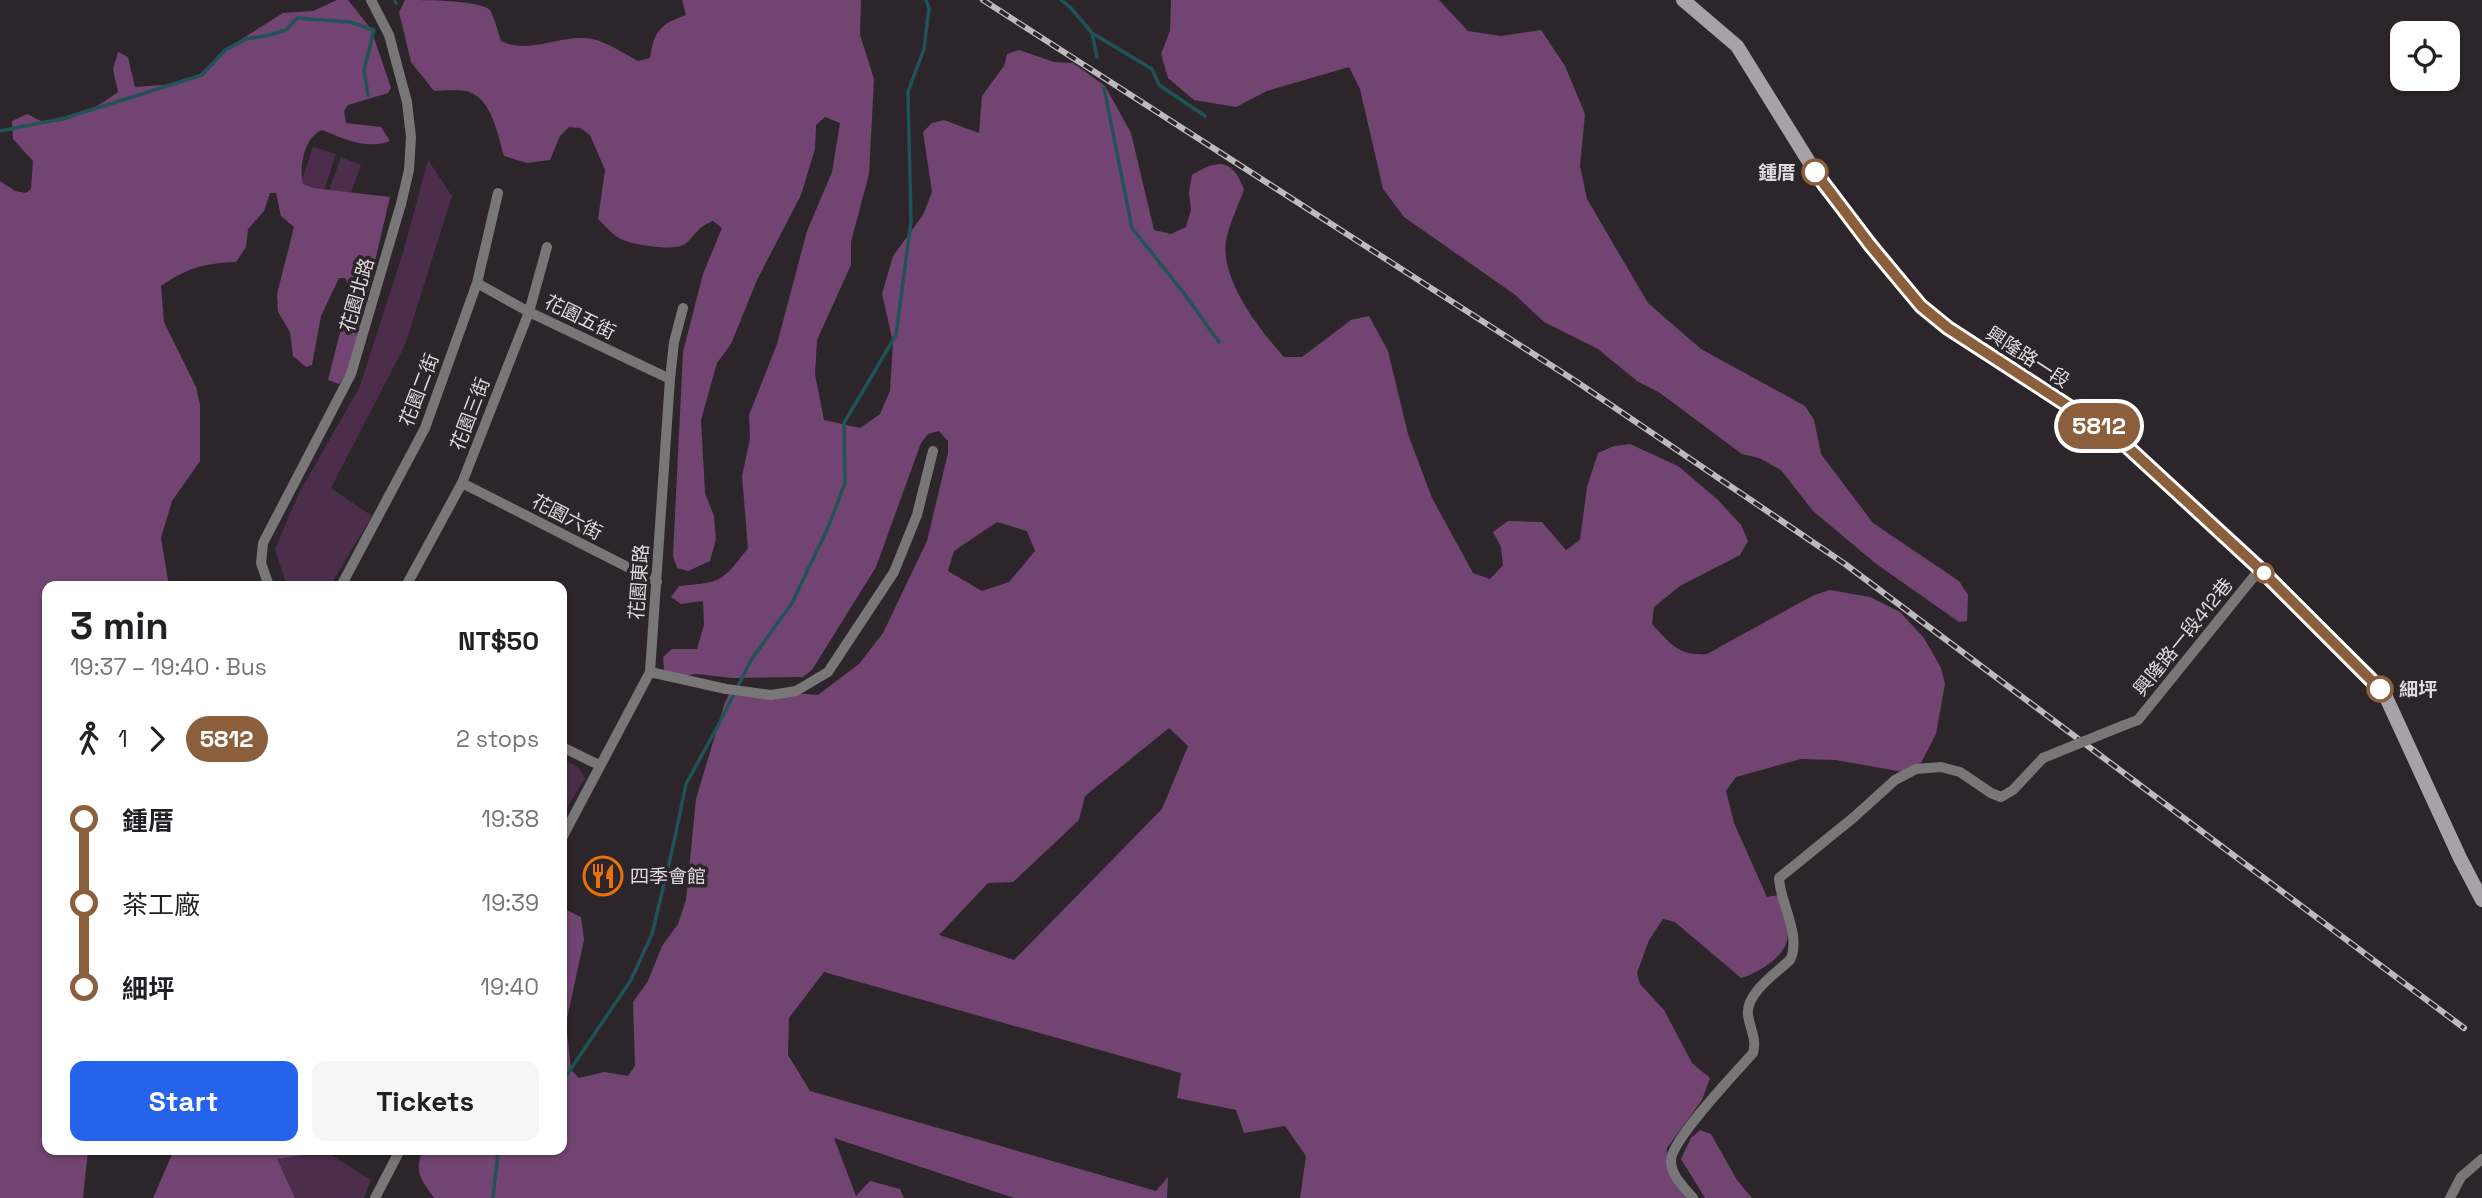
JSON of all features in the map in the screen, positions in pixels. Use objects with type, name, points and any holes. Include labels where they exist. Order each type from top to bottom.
[{"type":"street","name":"花園北路","points":[[267,581],[261,563],[264,543],[351,374],[409,170],[411,137],[407,102],[389,35],[371,0]]},
{"type":"street","name":"興隆路一段","points":[[1683,0],[1737,46],[1824,186],[1921,306],[1948,328],[2119,439],[2260,569],[2370,677],[2385,695],[2482,900]]},
{"type":"street","name":"花園二街","points":[[344,581],[425,428],[477,283],[498,193]]},
{"type":"street","name":"花園三街","points":[[409,581],[462,484],[529,312],[547,247]]},
{"type":"street","name":"花園五街","points":[[477,283],[529,312],[670,379]]},
{"type":"street","name":"花園東路","points":[[567,828],[650,672],[670,379],[674,342],[683,308]]},
{"type":"street","points":[[650,672],[752,694],[771,695],[796,691],[828,672],[894,572],[917,515],[933,450]]},
{"type":"street","name":"花園六街","points":[[462,484],[657,582]]},
{"type":"street","name":"興隆路一段412巷","points":[[1693,1198],[1675,1177],[1670,1160],[1673,1150],[1705,1106],[1753,1053],[1756,1042],[1747,1012],[1752,996],[1790,960],[1793,953],[1779,878],[1905,773],[1916,769],[1941,767],[1960,772],[2001,797],[2013,790],[2043,758],[2138,720],[2260,569]]},
{"type":"street","points":[[567,749],[599,765]]},
{"type":"street","points":[[375,1198],[397,1155]]},
{"type":"street","points":[[2450,1198],[2461,1177],[2482,1159]]},
{"type":"shaded area","points":[[337,0],[348,0],[371,29],[391,88],[388,93],[348,105],[344,111],[346,123],[381,127],[390,141],[364,144],[322,130],[311,139],[304,153],[303,184],[313,188],[390,197],[350,368],[339,384],[328,380],[351,289],[345,278],[339,278],[321,316],[312,365],[306,367],[293,356],[290,332],[278,312],[277,294],[294,227],[281,216],[276,193],[270,193],[264,211],[248,229],[246,247],[236,262],[197,268],[161,286],[164,322],[196,387],[200,405],[200,461],[172,501],[161,538],[168,581],[42,581],[42,1155],[87,1155],[83,1198],[0,1198],[0,181],[15,191],[26,193],[31,189],[33,161],[13,139],[12,121],[27,114],[42,121],[61,121],[102,103],[118,92],[113,69],[118,52],[128,57],[135,87],[175,84],[198,76],[223,51],[283,13],[313,11]]},
{"type":"shaded area","points":[[405,0],[450,1],[484,7],[490,10],[501,41],[511,45],[531,46],[573,38],[590,39],[611,46],[638,61],[650,58],[660,29],[686,15],[682,0],[861,0],[860,35],[874,79],[869,174],[851,242],[851,265],[817,340],[815,374],[824,420],[860,428],[880,414],[890,391],[893,342],[882,294],[893,256],[923,215],[932,192],[923,132],[932,123],[944,120],[979,133],[982,96],[1004,66],[1007,54],[1019,50],[1054,62],[1073,63],[1105,86],[1131,133],[1154,230],[1171,234],[1186,227],[1191,210],[1189,193],[1192,175],[1217,164],[1224,164],[1235,172],[1244,190],[1227,236],[1228,268],[1252,317],[1284,357],[1302,357],[1351,320],[1369,316],[1388,351],[1408,434],[1432,498],[1473,573],[1490,579],[1503,565],[1501,547],[1493,532],[1508,521],[1542,522],[1566,550],[1580,540],[1587,487],[1598,453],[1614,446],[1630,444],[1678,466],[1718,500],[1741,525],[1748,541],[1740,555],[1680,586],[1654,607],[1652,624],[1682,651],[1707,654],[1814,595],[1830,590],[1870,597],[1900,612],[1924,638],[1941,668],[1945,684],[1936,734],[1921,763],[1903,772],[1836,760],[1801,759],[1736,777],[1726,791],[1734,823],[1767,897],[1778,895],[1781,899],[1788,926],[1783,950],[1767,965],[1741,978],[1675,922],[1663,919],[1649,940],[1637,973],[1640,984],[1664,1010],[1692,1063],[1710,1078],[1702,1100],[1667,1148],[1667,1163],[1688,1198],[1300,1198],[1306,1156],[1285,1126],[1244,1133],[1236,1110],[1177,1098],[1181,1073],[824,972],[789,1018],[788,1055],[810,1091],[1156,1191],[1168,1177],[1167,1198],[1014,1198],[834,1138],[856,1196],[870,1181],[900,1189],[904,1198],[434,1198],[420,1176],[421,1155],[567,1155],[567,1032],[571,1070],[579,1078],[604,1072],[628,1076],[635,1066],[633,1002],[648,981],[662,946],[678,924],[686,900],[696,799],[725,702],[731,691],[743,689],[818,695],[859,664],[883,633],[927,541],[948,453],[948,441],[939,431],[928,434],[921,443],[876,567],[812,670],[803,677],[732,678],[697,674],[675,677],[664,670],[663,657],[672,649],[697,649],[704,625],[703,601],[681,604],[671,597],[679,586],[720,579],[748,548],[742,476],[750,439],[749,415],[777,344],[807,231],[832,172],[840,123],[825,117],[816,125],[815,149],[801,195],[757,280],[731,344],[717,363],[701,420],[705,493],[714,516],[716,539],[710,561],[688,571],[677,568],[673,556],[683,352],[703,274],[722,228],[713,221],[678,247],[653,247],[623,240],[598,219],[605,170],[590,135],[580,128],[569,127],[560,136],[550,160],[527,163],[504,156],[493,119],[483,102],[465,91],[434,91],[411,62],[399,12]],"holes":[[[997,522],[1027,531],[1035,551],[1009,582],[982,591],[948,571],[954,551]],[[1169,728],[1188,746],[1162,809],[1014,960],[939,935],[988,883],[1013,882],[1079,820],[1085,796]]]},
{"type":"shaded area","points":[[1171,0],[1439,0],[1468,31],[1501,36],[1541,30],[1565,66],[1585,114],[1580,166],[1587,199],[1648,303],[1701,349],[1805,406],[1814,420],[1821,454],[1873,523],[1959,581],[1968,595],[1967,621],[1959,622],[1875,563],[1813,511],[1781,470],[1759,458],[1742,454],[1660,393],[1637,381],[1598,349],[1544,322],[1514,294],[1404,217],[1383,189],[1360,89],[1349,67],[1267,91],[1236,107],[1194,100],[1168,78],[1161,54],[1170,31]]},
{"type":"shaded area","points":[[313,147],[336,154],[321,199],[298,192]]},
{"type":"shaded area","points":[[341,157],[361,165],[345,209],[325,201]]},
{"type":"shaded area","points":[[428,160],[452,196],[405,345],[331,488],[372,516],[333,581],[286,581],[275,549],[299,493],[360,386],[404,249]]},
{"type":"shaded area","points":[[567,762],[578,767],[585,778],[567,808]]},
{"type":"shaded area","points":[[567,910],[581,917],[584,940],[567,1018]]},
{"type":"shaded area","points":[[1700,1130],[1711,1134],[1737,1180],[1752,1198],[1705,1198],[1681,1159],[1691,1138]]},
{"type":"shaded area","points":[[172,1155],[303,1155],[277,1159],[295,1198],[153,1198]]},
{"type":"shaded area","points":[[273,1155],[331,1155],[371,1180],[364,1198],[274,1198]]},
{"type":"waterway","points":[[567,1075],[631,980],[652,934],[686,784],[751,660],[792,603],[827,530],[845,483],[844,423],[896,335],[911,221],[908,92],[924,49],[929,8],[926,0]]},
{"type":"waterway","points":[[1061,0],[1092,33],[1097,57]]},
{"type":"waterway","points":[[0,131],[65,118],[202,75],[225,50],[246,39],[286,30],[297,18],[350,22],[374,30],[364,70],[368,95]]},
{"type":"waterway","points":[[1092,33],[1152,69],[1159,85],[1205,116]]},
{"type":"waterway","points":[[1104,88],[1132,228],[1219,342]]},
{"type":"waterway","points":[[493,1198],[498,1155]]},
{"type":"railway","points":[[983,0],[1577,382],[1845,564],[2464,1028]]},
{"type":"bus line","name":"5812","points":[[1815,172],[1921,306],[1948,328],[2119,439],[2260,569],[2380,689]]},
{"type":"place","name":"鍾厝","points":[[1815,172]]},
{"type":"place","name":"細坪","points":[[2380,689]]},
{"type":"place","name":"四季會館","points":[[603,876]]}]
